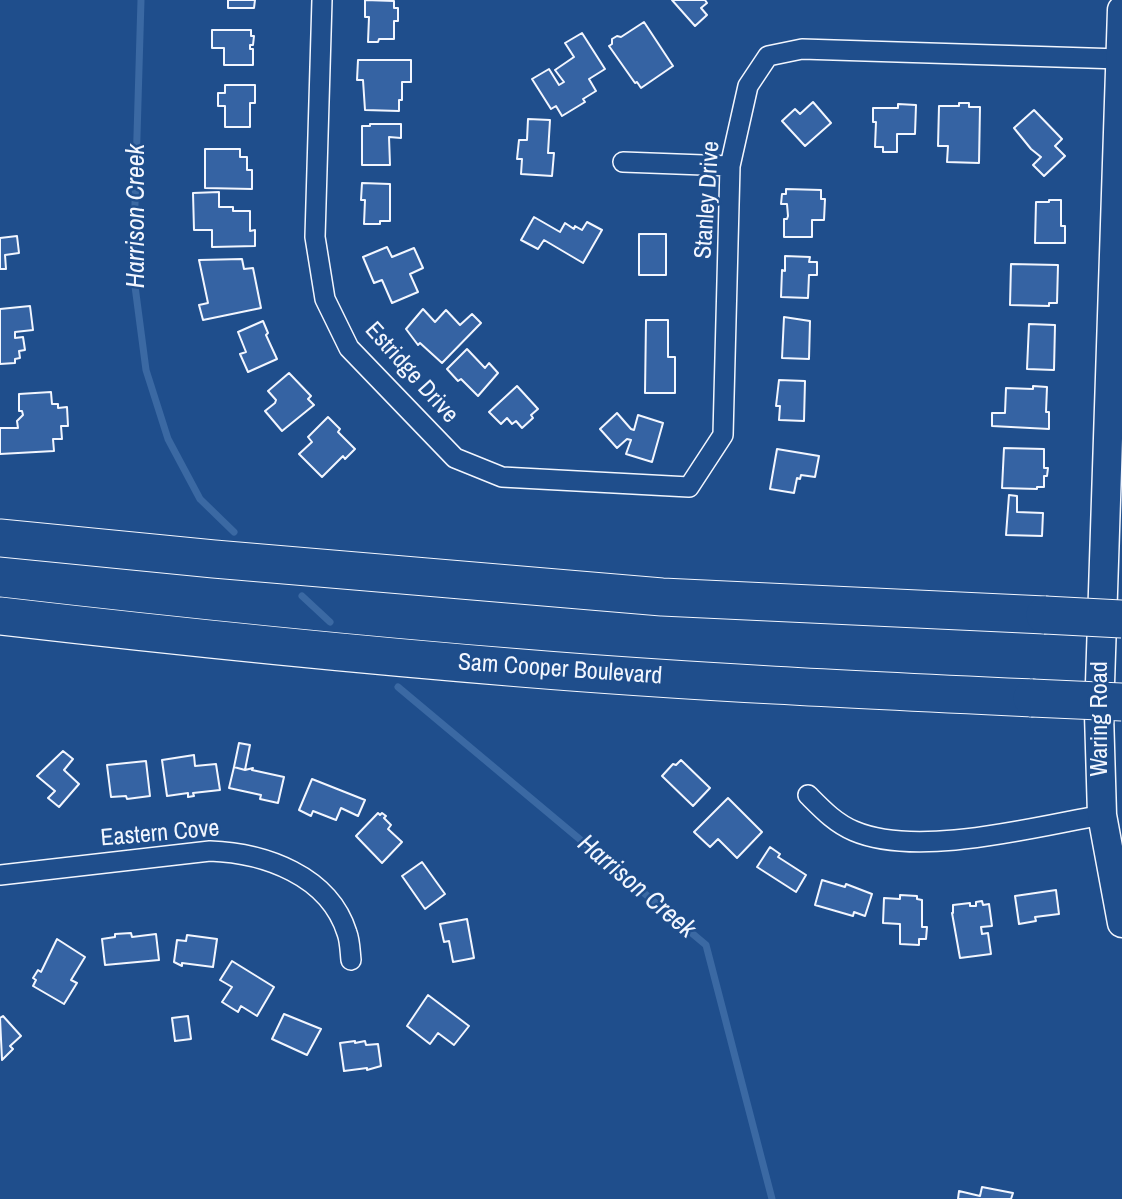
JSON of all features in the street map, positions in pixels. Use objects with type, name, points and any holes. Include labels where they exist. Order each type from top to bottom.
[{"type":"highway","points":[[0,538],[662,597],[1122,619]]},
{"type":"highway","name":"Sam Cooper Boulevard","points":[[0,616],[232,642],[523,668],[812,688],[1122,702]]},
{"type":"main road","name":"Waring Road","points":[[1122,10],[1114,523],[1099,714],[1102,815],[1122,923]]},
{"type":"street","name":"Estridge Drive","points":[[322,0],[315,237],[325,299],[349,348],[455,458],[502,477],[689,487]]},
{"type":"street","name":"Stanley Drive","points":[[689,487],[723,435],[730,166],[748,86],[768,56],[802,49],[1120,58]]},
{"type":"street","points":[[623,162],[730,166]]},
{"type":"street","points":[[808,795],[839,823],[856,832],[911,841],[992,835],[1102,815]]},
{"type":"street","name":"Eastern Cove","points":[[0,875],[210,851],[259,857],[304,877],[331,903],[348,936],[351,960]]},
{"type":"building","points":[[228,0],[255,0],[254,8],[228,8]]},
{"type":"building","points":[[365,0],[394,1],[394,8],[398,8],[398,21],[394,21],[394,39],[368,42],[369,17],[365,17]]},
{"type":"building","points":[[672,0],[705,0],[707,3],[701,8],[707,15],[695,26]]},
{"type":"building","points":[[644,22],[673,66],[641,88],[609,46],[612,39],[621,37]]},
{"type":"building","points":[[212,30],[251,30],[251,36],[254,36],[253,45],[250,45],[250,49],[253,49],[253,65],[224,65],[224,48],[212,48]]},
{"type":"building","points":[[582,33],[605,69],[589,79],[596,91],[583,99],[585,102],[562,116],[556,106],[551,109],[532,79],[549,69],[559,85],[564,82],[555,70],[574,57],[565,43]]},
{"type":"building","points":[[358,60],[411,60],[411,82],[402,82],[399,111],[365,110],[363,80],[357,80]]},
{"type":"building","points":[[225,85],[255,85],[255,103],[250,103],[250,127],[225,127],[225,106],[218,106],[218,93],[225,93]]},
{"type":"building","points":[[813,102],[831,123],[805,146],[782,121],[795,109],[800,114]]},
{"type":"building","points":[[959,103],[980,107],[979,163],[947,162],[948,146],[938,146],[939,106],[959,106]]},
{"type":"building","points":[[898,104],[916,105],[915,134],[897,134],[897,152],[883,152],[883,147],[875,147],[876,122],[873,122],[873,108],[898,108]]},
{"type":"building","points":[[1034,110],[1062,139],[1055,146],[1065,156],[1044,176],[1033,165],[1041,157],[1014,128]]},
{"type":"building","points":[[528,119],[550,120],[548,153],[554,153],[552,176],[521,174],[522,159],[517,159],[519,140],[527,140]]},
{"type":"building","points":[[401,124],[401,138],[389,137],[390,165],[362,165],[362,126]]},
{"type":"building","points":[[205,149],[240,149],[240,157],[247,157],[247,170],[252,170],[252,189],[205,188]]},
{"type":"building","points":[[362,183],[390,184],[390,221],[364,224],[365,200],[361,200]]},
{"type":"building","points":[[786,189],[821,190],[821,199],[825,199],[824,220],[812,220],[812,237],[784,237],[787,204],[781,204],[782,194],[786,194]]},
{"type":"building","points":[[219,192],[219,207],[233,207],[233,211],[250,211],[250,231],[255,230],[255,246],[212,247],[212,230],[194,230],[193,193]]},
{"type":"building","points":[[1061,200],[1061,226],[1065,226],[1065,243],[1035,243],[1036,202]]},
{"type":"building","points":[[534,217],[560,232],[565,223],[574,229],[575,226],[582,230],[587,222],[602,230],[583,263],[544,240],[538,249],[521,240]]},
{"type":"building","points":[[639,234],[666,234],[666,275],[639,275]]},
{"type":"building","points":[[17,236],[19,253],[5,255],[6,269],[0,269],[0,238]]},
{"type":"building","points":[[387,247],[392,257],[414,248],[423,268],[410,274],[418,292],[392,303],[382,280],[374,283],[363,257]]},
{"type":"building","points":[[785,256],[810,257],[809,262],[817,262],[817,275],[809,275],[808,298],[781,297]]},
{"type":"building","points":[[242,259],[244,269],[253,268],[261,308],[203,320],[199,305],[208,303],[199,260]]},
{"type":"building","points":[[1011,264],[1058,265],[1057,303],[1049,303],[1049,306],[1010,305]]},
{"type":"building","points":[[30,306],[33,330],[15,332],[15,338],[23,337],[25,350],[19,351],[20,358],[15,359],[15,363],[0,364],[0,309]]},
{"type":"building","points":[[423,309],[435,322],[446,310],[460,325],[472,314],[481,323],[442,363],[420,343],[418,345],[406,329]]},
{"type":"building","points":[[784,317],[810,321],[809,359],[782,358]]},
{"type":"building","points":[[646,320],[668,320],[668,357],[675,357],[675,393],[645,393]]},
{"type":"building","points":[[263,321],[277,359],[248,372],[240,354],[246,352],[238,332]]},
{"type":"building","points":[[1029,324],[1055,325],[1054,370],[1027,369]]},
{"type":"building","points":[[467,349],[485,368],[489,363],[498,373],[478,396],[447,369]]},
{"type":"building","points":[[289,373],[311,396],[308,399],[314,405],[282,431],[265,411],[276,400],[268,391]]},
{"type":"building","points":[[779,380],[805,381],[804,421],[779,420],[780,406],[776,406]]},
{"type":"building","points":[[517,386],[538,409],[522,428],[516,421],[512,424],[507,418],[501,424],[489,412]]},
{"type":"building","points":[[1033,386],[1047,387],[1046,412],[1049,412],[1049,429],[992,426],[992,413],[1005,413],[1006,388],[1033,389]]},
{"type":"building","points":[[51,392],[52,404],[58,404],[58,408],[67,407],[68,426],[61,426],[62,439],[53,439],[54,451],[0,454],[0,428],[18,428],[17,421],[23,415],[22,411],[19,411],[19,394]]},
{"type":"building","points":[[617,413],[634,430],[638,415],[663,423],[652,462],[626,454],[631,440],[627,439],[617,448],[600,429]]},
{"type":"building","points":[[328,417],[355,449],[345,459],[343,456],[322,477],[299,454],[312,442],[308,437]]},
{"type":"building","points":[[1004,448],[1044,449],[1044,468],[1048,468],[1047,476],[1044,476],[1044,487],[1002,488]]},
{"type":"building","points":[[777,449],[819,456],[815,477],[801,475],[800,479],[797,478],[794,493],[770,489]]},
{"type":"building","points":[[1009,495],[1017,496],[1017,512],[1043,513],[1042,536],[1006,535]]},
{"type":"building","points":[[239,743],[250,745],[245,770],[234,767]]},
{"type":"building","points":[[63,751],[73,759],[64,770],[79,784],[59,807],[48,798],[55,791],[37,776]]},
{"type":"building","points":[[194,755],[195,766],[216,764],[220,790],[193,793],[194,796],[188,797],[188,793],[167,796],[162,760]]},
{"type":"building","points":[[681,760],[710,788],[693,806],[662,776]]},
{"type":"building","points":[[146,761],[150,796],[127,799],[126,796],[111,797],[107,765]]},
{"type":"building","points":[[234,767],[245,770],[253,768],[252,770],[284,777],[278,803],[260,799],[261,795],[229,788]]},
{"type":"building","points":[[312,779],[365,800],[358,816],[341,808],[336,820],[313,811],[311,816],[299,810]]},
{"type":"building","points":[[728,798],[762,832],[737,858],[718,839],[710,847],[694,832]]},
{"type":"building","points":[[378,813],[386,816],[384,818],[391,825],[388,829],[402,842],[382,863],[356,836]]},
{"type":"building","points":[[770,847],[780,854],[778,857],[806,875],[796,892],[757,867]]},
{"type":"building","points":[[422,862],[445,894],[425,909],[402,876]]},
{"type":"building","points":[[822,880],[845,887],[846,884],[872,894],[865,916],[854,912],[853,916],[815,905]]},
{"type":"building","points":[[1056,890],[1059,914],[1035,917],[1036,921],[1019,924],[1015,896]]},
{"type":"building","points":[[900,895],[917,896],[917,899],[922,900],[922,927],[927,927],[926,939],[919,939],[919,945],[900,944],[900,924],[883,923],[884,898],[900,899]]},
{"type":"building","points":[[982,901],[983,905],[989,904],[992,926],[981,927],[982,934],[988,933],[991,954],[960,958],[953,905],[970,903],[970,906],[976,906],[976,902]]},
{"type":"building","points":[[467,919],[474,958],[453,962],[449,941],[444,942],[440,924]]},
{"type":"building","points":[[131,933],[132,937],[156,934],[159,960],[105,965],[102,939],[115,937],[115,934]]},
{"type":"building","points":[[187,935],[217,939],[213,967],[182,963],[182,966],[174,962],[177,940],[186,941]]},
{"type":"building","points":[[57,939],[85,957],[71,980],[77,983],[64,1004],[33,986],[36,980],[33,978],[38,970],[41,972]]},
{"type":"building","points":[[232,961],[274,987],[257,1016],[241,1006],[238,1012],[222,1002],[232,987],[220,980]]},
{"type":"building","points":[[428,995],[469,1026],[454,1045],[438,1033],[430,1044],[407,1026]]},
{"type":"building","points":[[284,1014],[321,1029],[307,1055],[272,1039]]},
{"type":"building","points":[[3,1016],[21,1036],[10,1046],[13,1049],[2,1060],[0,1018]]},
{"type":"building","points":[[188,1016],[191,1039],[175,1041],[172,1018]]},
{"type":"building","points":[[365,1041],[366,1045],[378,1044],[381,1066],[344,1071],[340,1043]]},
{"type":"building","points":[[982,1187],[1013,1193],[1011,1199],[958,1199],[959,1191],[980,1196]]},
{"type":"waterway","name":"Harrison Creek","points":[[141,0],[133,271],[146,370],[168,439],[200,499],[234,532]]},
{"type":"waterway","name":"Harrison Creek","points":[[302,596],[330,622]]},
{"type":"waterway","name":"Harrison Creek","points":[[398,687],[706,945],[772,1199]]}]
